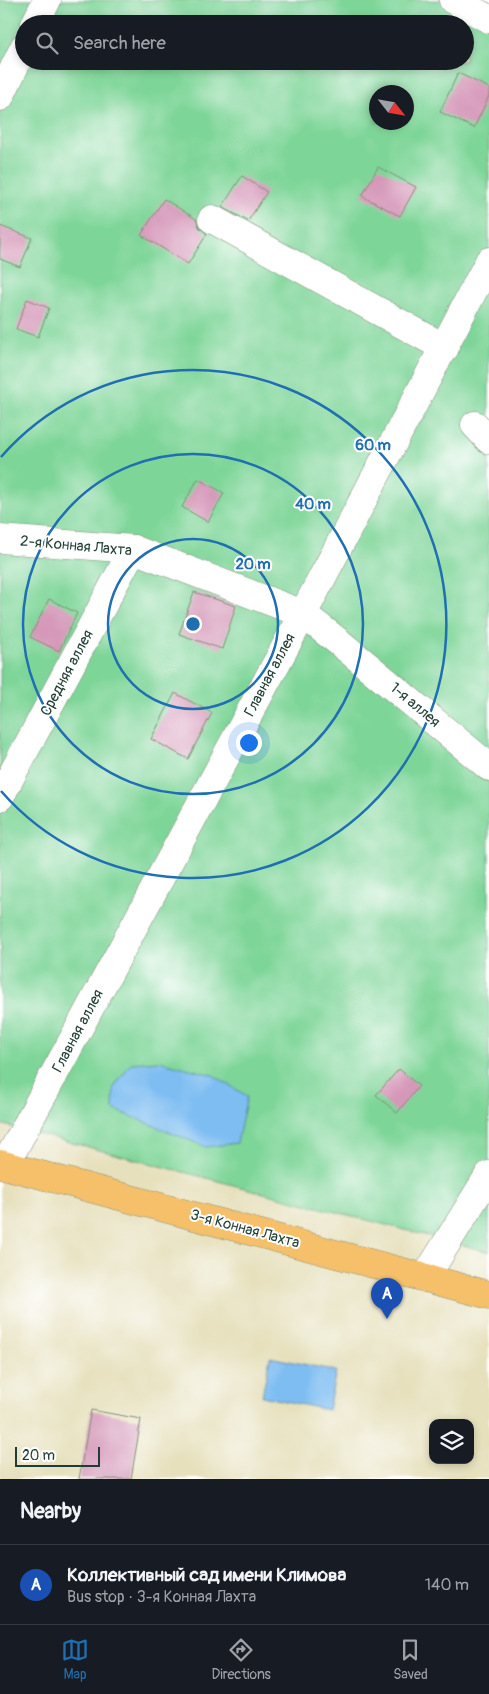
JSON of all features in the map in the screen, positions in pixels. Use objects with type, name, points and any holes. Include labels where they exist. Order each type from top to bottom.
[{"type":"main road","name":"3-я Конная Лахта","points":[[3,1165],[489,1295]]},
{"type":"lane","points":[[40,15],[47,0]]},
{"type":"lane","points":[[453,0],[489,19]]},
{"type":"lane","points":[[0,97],[15,65]]},
{"type":"lane","points":[[212,219],[445,348]]},
{"type":"lane","name":"Главная аллея","points":[[3,1165],[302,614],[445,348],[489,261]]},
{"type":"lane","name":"2-я Конная Лахта","points":[[0,539],[133,549],[302,614],[340,644]]},
{"type":"lane","name":"Средняя аллея","points":[[0,798],[133,549]]},
{"type":"lane","name":"1-я аллея","points":[[340,644],[489,767]]},
{"type":"lane","points":[[425,1278],[489,1175]]},
{"type":"green space","points":[[0,0],[489,0],[489,1252],[0,1124]]},
{"type":"water","points":[[159,1061],[213,1075],[247,1096],[237,1143],[206,1147],[113,1109],[114,1087],[131,1063]]},
{"type":"water","points":[[270,1357],[336,1371],[328,1410],[262,1396]]},
{"type":"building","points":[[458,73],[489,88],[489,96],[474,128],[440,112]]},
{"type":"building","points":[[378,167],[416,187],[400,216],[362,196]]},
{"type":"building","points":[[242,176],[267,192],[248,221],[222,207]]},
{"type":"building","points":[[164,199],[196,219],[199,227],[207,234],[188,264],[141,235]]},
{"type":"building","points":[[0,226],[32,238],[20,267],[0,259]]},
{"type":"building","points":[[27,299],[49,308],[38,337],[16,329]]},
{"type":"building","points":[[198,479],[224,493],[208,522],[182,507]]},
{"type":"building","points":[[194,592],[236,606],[222,649],[179,634]]},
{"type":"building","points":[[49,599],[77,613],[59,651],[30,637]]},
{"type":"building","points":[[175,693],[212,713],[188,759],[151,739]]},
{"type":"building","points":[[399,1069],[419,1086],[397,1113],[376,1095]]},
{"type":"building","points":[[91,1410],[141,1419],[131,1479],[79,1479]]},
{"type":"place","name":"Коллективный сад имени Климова","points":[[387,1319]]}]
